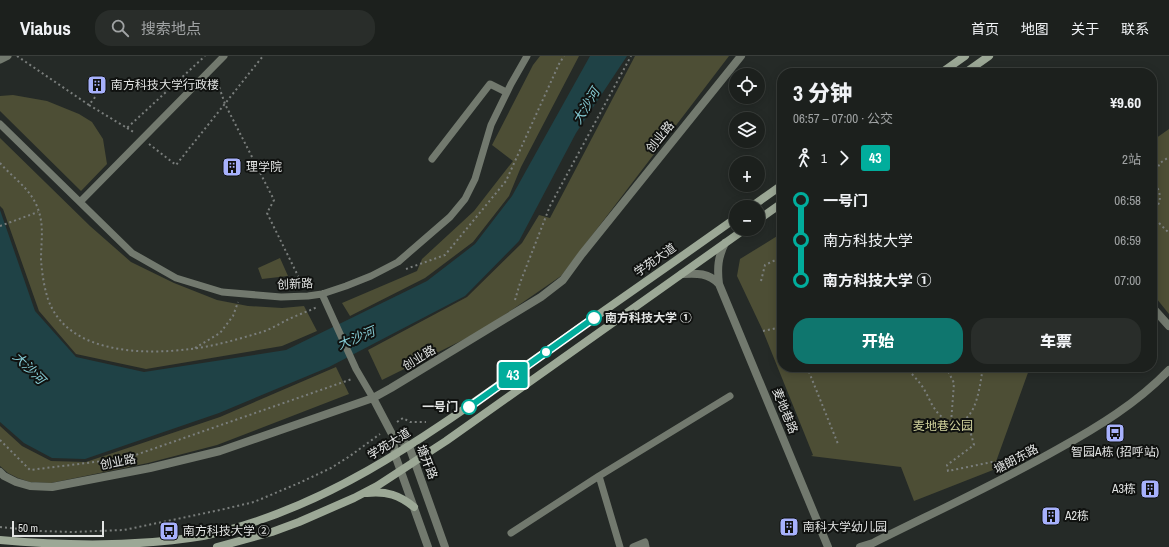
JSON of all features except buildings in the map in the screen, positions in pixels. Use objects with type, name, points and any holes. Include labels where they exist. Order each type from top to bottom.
[{"type":"main road","points":[[948,68],[965,56]]},
{"type":"main road","points":[[972,68],[989,56]]},
{"type":"main road","points":[[761,200],[777,189]]},
{"type":"main road","points":[[765,215],[777,207]]},
{"type":"main road","name":"学苑大道","points":[[0,540],[100,546],[153,543],[203,536],[255,522],[307,502],[351,481],[395,455],[466,409],[729,223]]},
{"type":"main road","points":[[217,547],[266,534],[299,522],[328,510],[362,493],[471,423],[735,236]]},
{"type":"main road","points":[[362,493],[389,493],[402,498],[414,507]]},
{"type":"street","name":"创业路","points":[[0,472],[4,476],[16,482],[30,486],[52,487],[142,469],[220,451],[373,398],[391,388],[541,297],[562,280],[741,56]]},
{"type":"street","name":"麦地巷路","points":[[725,243],[718,262],[719,284],[828,547]]},
{"type":"street","points":[[682,274],[704,274],[713,278],[719,284]]},
{"type":"street","points":[[1157,313],[1169,326]]},
{"type":"street","name":"塘朗东路","points":[[860,547],[873,543],[1016,473],[1103,423],[1134,401],[1169,370]]},
{"type":"street","points":[[373,398],[393,436],[395,455],[428,547]]},
{"type":"street","name":"塘开路","points":[[393,436],[409,446],[445,547]]},
{"type":"lane","points":[[0,60],[8,56]]},
{"type":"lane","points":[[80,202],[224,56]]},
{"type":"lane","name":"创新路","points":[[0,124],[132,253],[176,278],[222,292],[242,295],[308,296],[322,294],[346,286],[371,276],[398,262],[450,217],[465,199],[475,179],[491,124],[506,92],[527,56]]},
{"type":"lane","points":[[432,159],[490,84],[506,92]]},
{"type":"lane","points":[[322,294],[325,304],[360,376],[373,398]]},
{"type":"lane","points":[[511,533],[599,476],[730,396]]},
{"type":"lane","points":[[599,476],[620,547]]},
{"type":"lane","points":[[633,547],[645,542],[646,547]]},
{"type":"path","points":[[16,56],[89,105],[128,128],[176,165],[263,56]]},
{"type":"path","points":[[128,128],[205,56]]},
{"type":"path","points":[[400,272],[445,255],[506,181],[558,64],[564,56]]},
{"type":"path","points":[[510,316],[520,282],[550,206],[631,56]]},
{"type":"path","points":[[213,68],[225,104],[274,200],[267,212],[308,296]]},
{"type":"path","points":[[89,105],[96,96]]},
{"type":"path","points":[[1157,169],[1160,163],[1169,157]]},
{"type":"path","points":[[0,163],[26,189],[36,204],[42,225],[41,261],[43,278],[49,300],[59,319],[67,328],[80,337],[96,344],[125,350],[144,351],[192,349],[219,344],[264,332],[289,319],[325,304]]},
{"type":"path","points":[[1157,187],[1160,198],[1157,209]]},
{"type":"path","points":[[0,226],[38,212]]},
{"type":"path","points":[[1157,220],[1169,233]]},
{"type":"path","points":[[761,281],[765,265],[777,259]]},
{"type":"path","points":[[192,349],[220,333],[232,316],[242,295]]},
{"type":"path","points":[[763,331],[777,327]]},
{"type":"path","points":[[809,372],[838,444]]},
{"type":"path","points":[[909,372],[924,389],[938,413],[951,423],[960,423],[967,419],[978,394],[982,372]]},
{"type":"path","points":[[948,372],[954,383],[951,423]]},
{"type":"path","points":[[0,440],[30,470],[127,458],[360,376]]},
{"type":"path","points":[[967,419],[974,445],[947,465],[948,471],[998,462],[1016,473]]},
{"type":"path","points":[[0,527],[40,531],[72,532],[124,530],[254,502],[330,468],[350,456],[373,439]]},
{"type":"green space","points":[[540,56],[579,56],[521,167],[509,196],[473,242],[425,278],[350,316],[342,303],[417,271],[422,259],[474,211],[513,161],[492,145],[533,65]]},
{"type":"green space","points":[[635,56],[729,56],[561,276],[481,331],[382,380],[368,350],[467,297],[522,243],[539,215],[550,218]]},
{"type":"green space","points":[[13,95],[47,101],[79,114],[92,122],[103,139],[107,164],[81,191],[0,111],[0,96]]},
{"type":"green space","points":[[1169,129],[1169,314],[1157,299],[1157,137]]},
{"type":"green space","points":[[0,138],[90,226],[131,262],[174,283],[217,300],[248,306],[282,308],[304,306],[317,331],[282,346],[146,369],[76,354],[39,311],[3,209],[0,206]]},
{"type":"green space","name":"麦地巷公园","points":[[777,236],[777,366],[763,331],[737,276],[740,259]]},
{"type":"green space","points":[[280,258],[288,276],[262,279],[258,268]]},
{"type":"green space","points":[[336,367],[349,394],[217,445],[148,463],[51,483],[30,482],[18,478],[8,473],[0,466],[0,426],[22,446],[51,461],[86,462],[220,417]]},
{"type":"green space","name":"麦地巷公园","points":[[780,372],[1028,372],[993,470],[914,501],[901,467],[811,456],[813,455]]},
{"type":"water","name":"大沙河","points":[[590,56],[627,56],[576,133],[519,241],[465,296],[329,367],[219,413],[85,459],[52,458],[24,443],[0,422],[0,210],[35,311],[76,357],[144,372],[286,350],[427,281],[475,244],[512,196]]},
{"type":"bus line","name":"43","points":[[469,407],[594,318]]},
{"type":"place","name":"南方科技大学行政楼","points":[[97,85]]},
{"type":"place","name":"理学院","points":[[232,167]]},
{"type":"place","name":"南方科技大学 ①","points":[[594,318]]},
{"type":"place","name":"一号门","points":[[469,407]]},
{"type":"place","name":"智园A栋 (招呼站)","points":[[1115,433]]},
{"type":"place","name":"A3栋","points":[[1150,489]]},
{"type":"place","name":"A2栋","points":[[1051,516]]},
{"type":"place","name":"南科大学幼儿园","points":[[789,527]]},
{"type":"place","name":"南方科技大学 ②","points":[[169,531]]}]
